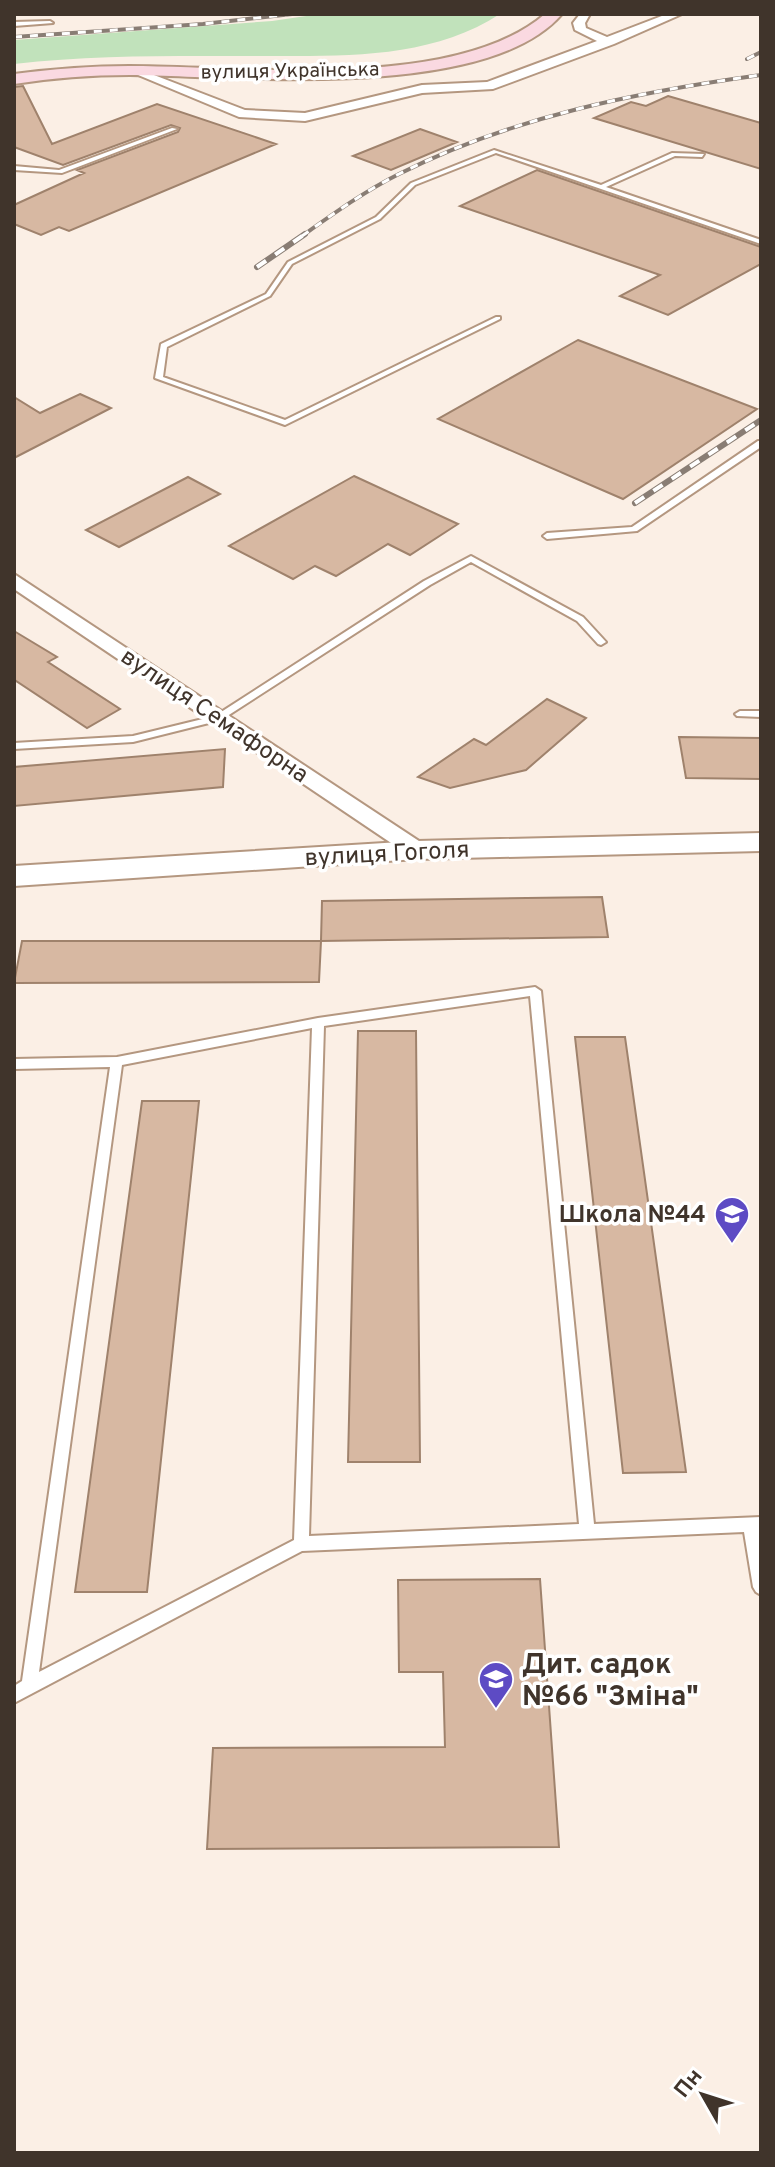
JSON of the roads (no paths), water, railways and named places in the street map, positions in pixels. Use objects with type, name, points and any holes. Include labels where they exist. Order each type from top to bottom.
[{"type":"main road","name":"вулиця Українська","points":[[14,79],[80,71],[342,71],[443,62],[480,54],[530,33],[554,14]]},
{"type":"main road","name":"вулиця Українська","points":[[14,71],[74,65],[410,59],[469,46],[491,37],[510,23]]},
{"type":"street","points":[[585,14],[579,23],[581,30],[610,42]]},
{"type":"street","points":[[137,72],[243,114],[305,117],[422,89],[489,86],[677,14]]},
{"type":"street","name":"вулиця Семафорна","points":[[14,580],[417,850]]},
{"type":"street","name":"вулиця Гоголя","points":[[14,876],[417,850],[761,842]]},
{"type":"lane","points":[[14,24],[50,23]]},
{"type":"lane","points":[[14,168],[60,172],[174,129]]},
{"type":"lane","points":[[498,318],[285,423],[159,378],[164,346],[268,295],[290,263],[378,218],[413,184],[496,151],[761,242]]},
{"type":"lane","points":[[601,187],[674,154],[702,155]]},
{"type":"lane","points":[[547,536],[634,529],[761,443]]},
{"type":"lane","points":[[14,746],[133,739],[218,718],[427,583],[471,559],[580,619],[601,642]]},
{"type":"lane","points":[[740,714],[761,714]]},
{"type":"lane","points":[[14,1064],[117,1062],[318,1022],[535,991],[587,1531]]},
{"type":"lane","points":[[301,1544],[318,1022]]},
{"type":"lane","points":[[29,1686],[117,1062]]},
{"type":"lane","points":[[14,1695],[301,1544],[755,1524],[761,1587]]},
{"type":"railway","points":[[14,37],[203,24],[292,14]]},
{"type":"railway","points":[[747,59],[761,52]]},
{"type":"railway","points":[[302,236],[386,181],[486,137],[622,99],[761,75]]},
{"type":"railway","points":[[257,267],[305,234]]},
{"type":"railway","points":[[635,503],[761,420]]},
{"type":"place","name":"Школа №44","points":[[732,1245]]},
{"type":"place","name":"Дит. садок №66 \"Зміна\"","points":[[496,1710]]}]
